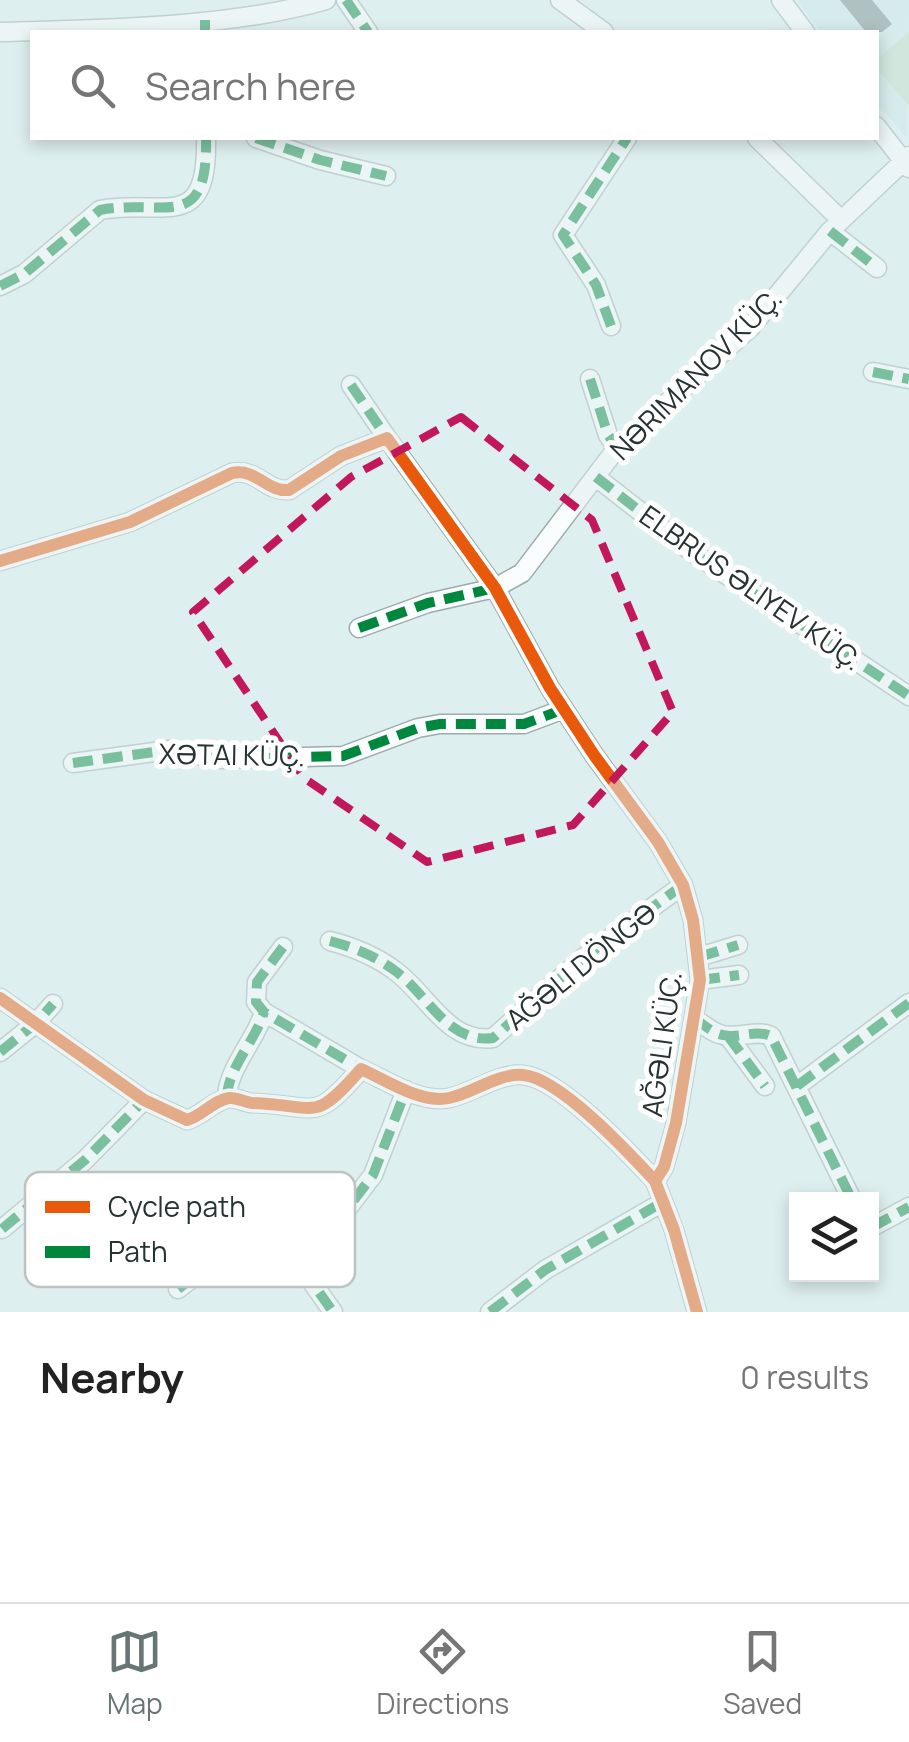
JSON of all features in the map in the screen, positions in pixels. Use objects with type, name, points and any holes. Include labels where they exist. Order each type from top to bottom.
[{"type":"street","points":[[346,0],[367,30]]},
{"type":"street","points":[[560,0],[601,30]]},
{"type":"street","points":[[781,0],[804,30]]},
{"type":"street","points":[[100,30],[205,26],[319,1]]},
{"type":"street","points":[[0,32],[30,32]]},
{"type":"street","points":[[879,129],[907,162]]},
{"type":"street","points":[[0,286],[24,274],[100,210],[148,210],[189,203],[198,195],[203,179],[206,140]]},
{"type":"street","points":[[262,140],[320,160],[386,176]]},
{"type":"street","points":[[611,326],[596,285],[563,235],[627,140]]},
{"type":"street","points":[[759,140],[877,268]]},
{"type":"street","name":"NƏRIMANOV KÜÇ.","points":[[495,588],[513,580],[532,564],[617,448],[751,327],[836,226],[907,162]]},
{"type":"street","points":[[873,372],[909,379]]},
{"type":"street","points":[[590,379],[608,435],[617,448]]},
{"type":"street","points":[[351,384],[495,588],[428,603],[360,628]]},
{"type":"street","points":[[0,561],[130,522],[232,472],[250,472],[272,488],[289,490],[341,456],[386,438]]},
{"type":"street","name":"ELBRUS ƏLIYEV KÜÇ.","points":[[596,477],[692,552],[909,696]]},
{"type":"street","name":"AĞƏLI KÜÇ.","points":[[495,588],[564,709],[658,842],[683,885],[699,957],[700,980],[669,1154],[655,1181]]},
{"type":"street","name":"XƏTAI KÜÇ.","points":[[73,763],[168,750],[219,759],[343,756],[418,728],[440,724],[524,724],[564,709]]},
{"type":"street","name":"AĞƏLI DÖNGƏ","points":[[330,941],[363,952],[396,971],[448,1024],[467,1036],[479,1040],[493,1038],[583,958],[683,885]]},
{"type":"street","points":[[699,957],[738,946]]},
{"type":"street","points":[[283,948],[257,982],[256,1002],[264,1012],[361,1069],[431,1099],[448,1099],[516,1075],[528,1076],[559,1092],[581,1110],[655,1181],[697,1312]]},
{"type":"street","points":[[700,980],[739,975]]},
{"type":"street","points":[[0,998],[144,1100],[187,1120],[227,1098],[251,1103],[278,1102],[310,1110],[332,1102],[361,1069]]},
{"type":"street","points":[[797,1086],[909,1003]]},
{"type":"street","points":[[0,1052],[36,1024],[53,1004]]},
{"type":"street","points":[[227,1098],[231,1080],[264,1012]]},
{"type":"street","points":[[694,1018],[717,1034],[763,1032],[771,1036],[848,1192]]},
{"type":"street","points":[[728,1036],[764,1086]]},
{"type":"street","points":[[355,1200],[374,1176],[406,1090]]},
{"type":"street","points":[[71,1172],[144,1100]]},
{"type":"street","points":[[490,1312],[545,1270],[663,1202]]},
{"type":"street","points":[[879,1223],[909,1207]]},
{"type":"street","points":[[2,1229],[25,1210]]},
{"type":"street","points":[[178,1290],[182,1287]]},
{"type":"street","points":[[315,1287],[333,1312]]},
{"type":"highlighted area","points":[[461,417],[592,520],[673,712],[573,825],[427,862],[304,778],[193,612],[351,477]]},
{"type":"shaded area","points":[[797,0],[909,0],[907,138],[879,106],[879,30],[820,30]]},
{"type":"green space","points":[[909,32],[909,106],[879,71],[879,57]]},
{"type":"building","points":[[840,0],[872,0],[892,24],[882,32],[864,30]]},
{"type":"marked path","points":[[346,0],[367,30]]},
{"type":"marked path","points":[[205,20],[205,30]]},
{"type":"marked path","points":[[0,286],[24,274],[100,210],[163,208],[190,200],[199,188],[205,168],[206,140]]},
{"type":"marked path","points":[[262,140],[320,160],[386,176]]},
{"type":"marked path","points":[[611,326],[596,285],[563,235],[626,140]]},
{"type":"marked path","points":[[830,231],[877,268]]},
{"type":"marked path","points":[[873,372],[909,379]]},
{"type":"marked path","points":[[590,379],[608,435],[617,448]]},
{"type":"marked path","points":[[351,385],[387,438]]},
{"type":"marked path","points":[[596,477],[692,552],[909,696]]},
{"type":"marked path","points":[[359,628],[428,603],[495,588],[493,584]]},
{"type":"marked path","points":[[73,763],[169,750],[219,759],[343,756],[418,728],[440,724],[524,724],[564,709]]},
{"type":"marked path","points":[[330,941],[363,952],[394,970],[463,1033],[493,1038],[583,958],[683,885]]},
{"type":"marked path","points":[[699,957],[738,945]]},
{"type":"marked path","points":[[283,947],[257,982],[256,1002],[264,1012],[361,1069]]},
{"type":"marked path","points":[[700,980],[739,975]]},
{"type":"marked path","points":[[797,1086],[909,1003]]},
{"type":"marked path","points":[[0,1052],[53,1004]]},
{"type":"marked path","points":[[227,1098],[232,1076],[264,1012]]},
{"type":"marked path","points":[[694,1018],[723,1035],[771,1036],[848,1192]]},
{"type":"marked path","points":[[728,1036],[765,1086]]},
{"type":"marked path","points":[[355,1199],[373,1175],[406,1090]]},
{"type":"marked path","points":[[71,1172],[144,1100]]},
{"type":"marked path","points":[[490,1312],[545,1270],[663,1202]]},
{"type":"marked path","points":[[879,1223],[909,1207]]},
{"type":"marked path","points":[[2,1229],[25,1210]]},
{"type":"marked path","points":[[315,1287],[333,1312]]},
{"type":"cycle path","points":[[0,561],[130,522],[232,473],[248,474],[289,490],[341,456],[387,438],[495,588],[550,688],[658,842],[683,885],[693,920],[700,980],[676,1123],[664,1167],[655,1181],[674,1230],[697,1312]]},
{"type":"cycle path","points":[[0,998],[144,1100],[187,1120],[229,1098],[313,1108],[333,1098],[361,1069],[415,1094],[438,1099],[504,1077],[523,1075],[538,1079],[574,1102],[655,1181]]}]
